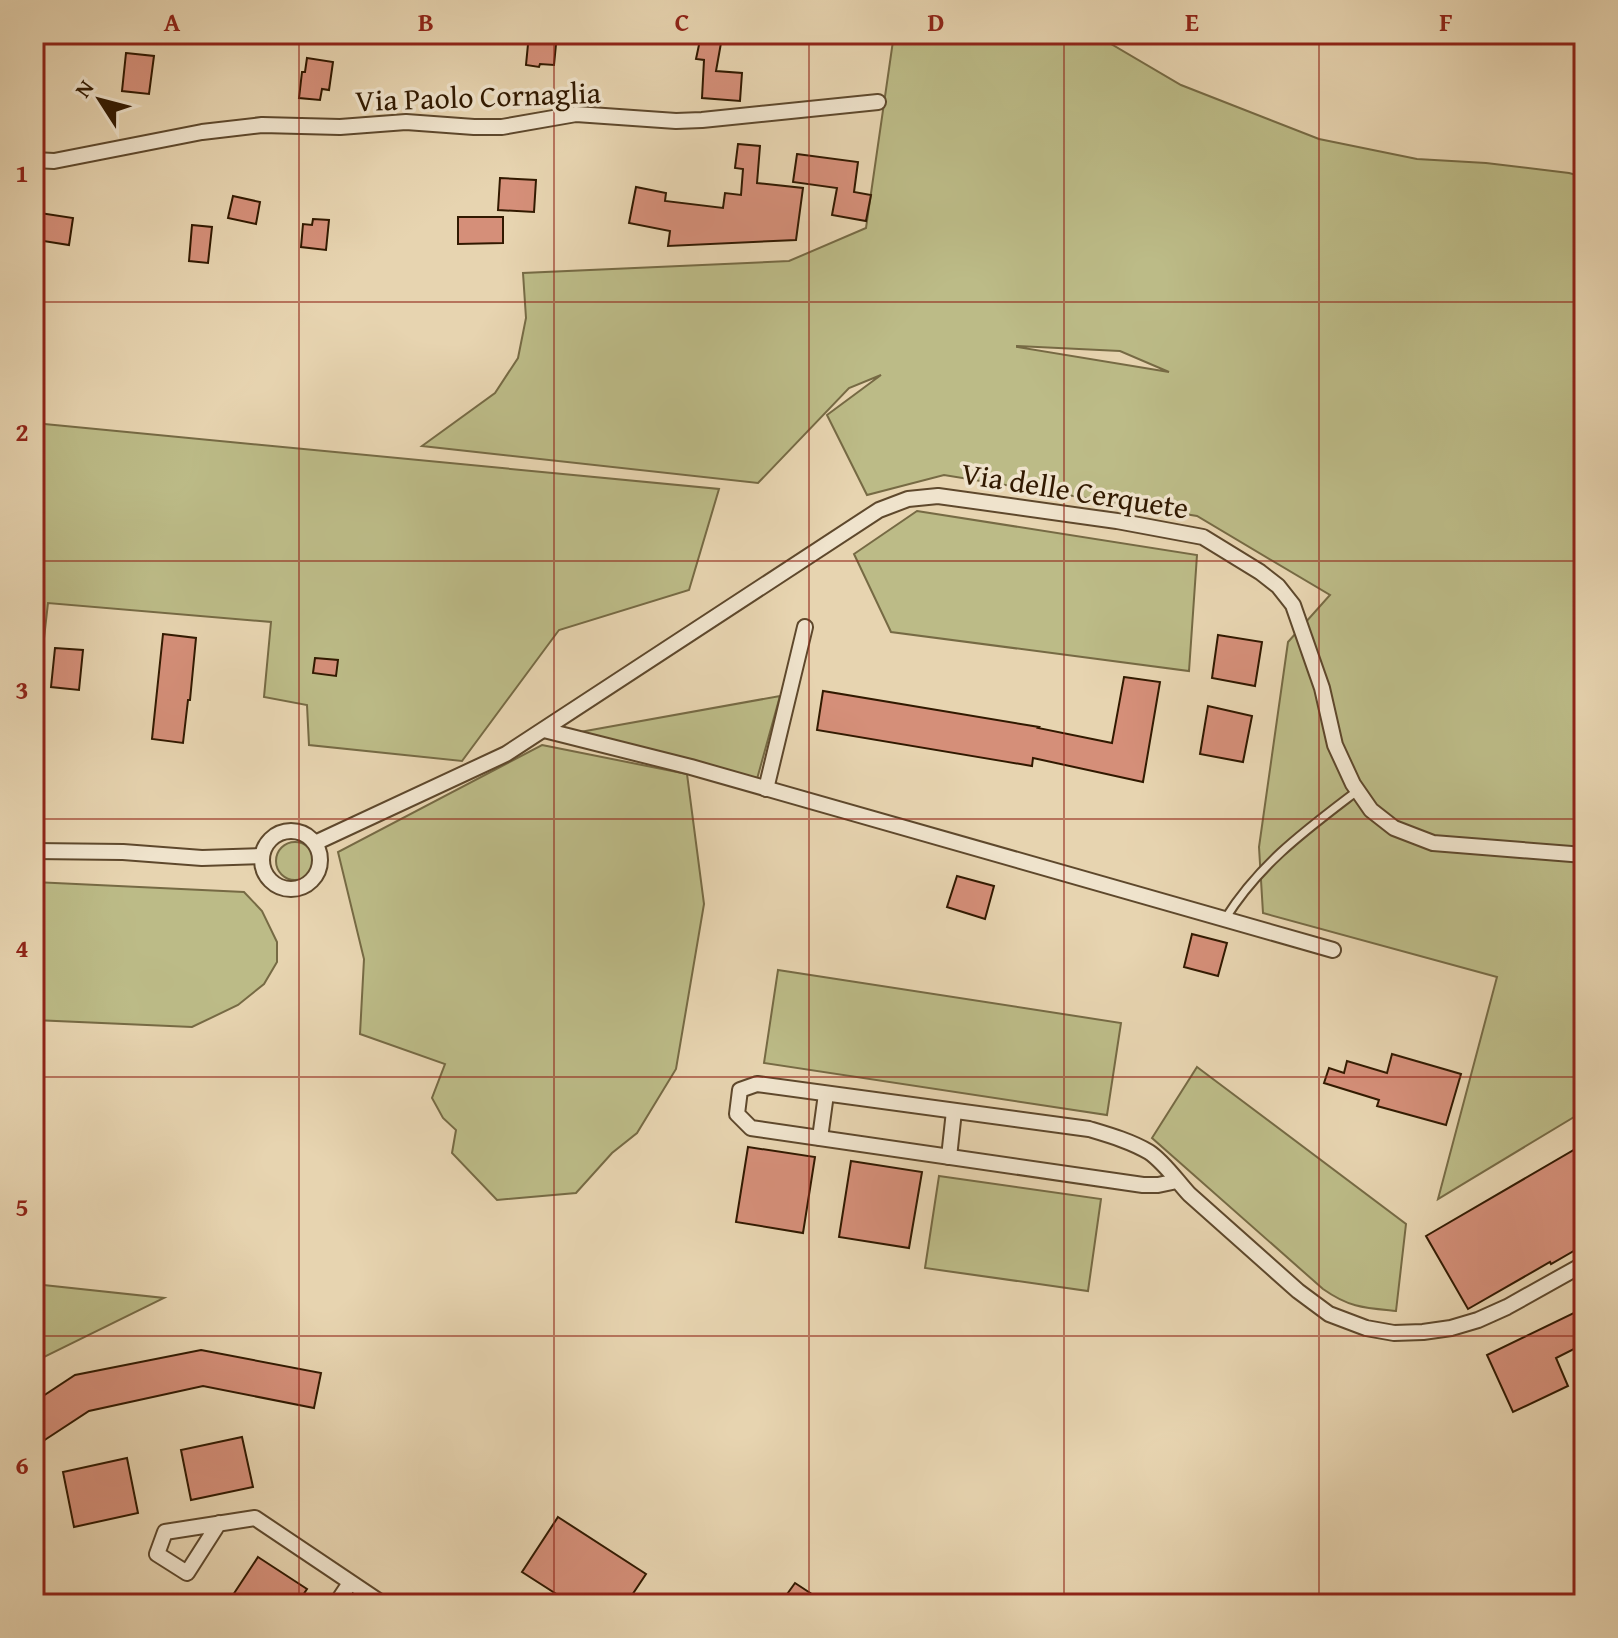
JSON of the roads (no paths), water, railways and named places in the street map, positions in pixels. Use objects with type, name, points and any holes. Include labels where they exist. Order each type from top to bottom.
[{"type":"street","name":"Via Paolo Cornaglia","points":[[34,160],[54,161],[202,132],[262,125],[340,127],[406,122],[502,127],[576,114],[676,121],[878,102]]},
{"type":"street","name":"Via delle Cerquete","points":[[315,843],[506,754],[879,510],[908,499],[938,496],[1117,521],[1203,537],[1260,572],[1278,586],[1293,605],[1322,688],[1335,745],[1357,791],[1371,810],[1394,828],[1433,843],[1584,855]]},
{"type":"street","points":[[766,789],[805,627]]},
{"type":"street","points":[[544,730],[766,789],[1333,950]]},
{"type":"street","points":[[296,831],[315,843],[320,853],[320,865],[309,884],[299,889],[287,889],[276,886],[268,878],[262,856],[274,837],[296,831]]},
{"type":"street","points":[[34,851],[123,852],[202,858],[262,856]]},
{"type":"street","points":[[1177,1181],[1143,1185],[751,1128],[737,1114],[740,1090],[757,1084],[1089,1129],[1120,1138],[1150,1153],[1177,1181],[1199,1204],[1298,1291],[1329,1314],[1366,1328],[1394,1333],[1451,1328],[1507,1307],[1581,1267]]},
{"type":"street","points":[[820,1138],[826,1094]]},
{"type":"street","points":[[949,1157],[954,1111]]},
{"type":"street","points":[[219,1523],[255,1518],[383,1604]]},
{"type":"street","points":[[336,1604],[350,1583]]},
{"type":"lane","points":[[1225,919],[1241,893],[1291,841],[1357,791]]}]
